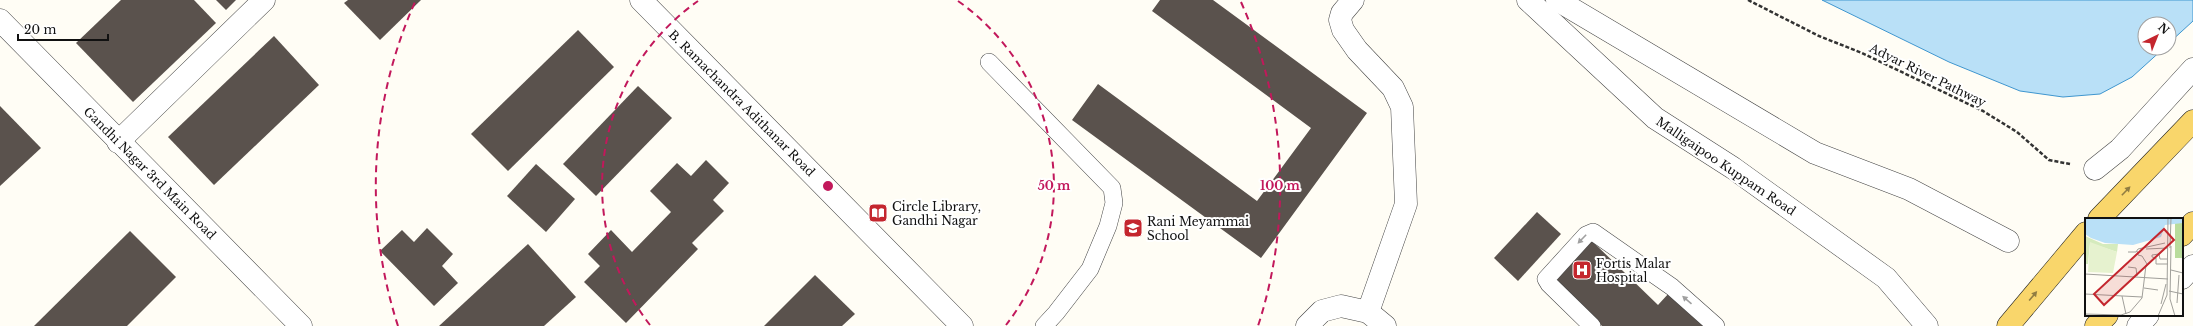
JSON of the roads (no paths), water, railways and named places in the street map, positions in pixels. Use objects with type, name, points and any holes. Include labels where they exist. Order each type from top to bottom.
[{"type":"main road","points":[[2100,218],[2193,120]]},
{"type":"main road","points":[[2183,234],[2193,223]]},
{"type":"main road","points":[[2008,326],[2085,234]]},
{"type":"main road","points":[[2096,326],[2106,316]]},
{"type":"street","points":[[118,142],[264,0]]},
{"type":"street","name":"B. Ramachandra Adithanar Road","points":[[641,0],[962,326]]},
{"type":"street","points":[[1352,0],[1342,13],[1340,20],[1343,30],[1357,50],[1393,88],[1402,107],[1406,204],[1368,312]]},
{"type":"street","name":"Malligaipoo Kuppam Road","points":[[1528,0],[1655,118],[1733,168],[1886,278],[1927,326]]},
{"type":"street","points":[[1556,0],[1815,153],[1909,189],[2008,241]]},
{"type":"street","name":"Gandhi Nagar 3rd Main Road","points":[[0,20],[300,326]]},
{"type":"street","points":[[2095,169],[2120,149],[2193,69]]},
{"type":"street","points":[[2183,277],[2193,266]]},
{"type":"street","points":[[1307,326],[1322,311],[1341,306],[1368,312],[1385,326]]},
{"type":"street","points":[[2138,326],[2147,316]]},
{"type":"lane","points":[[990,62],[1112,188],[1114,203],[1113,209],[1090,269],[1044,326]]},
{"type":"lane","points":[[1592,326],[1549,284],[1546,279],[1586,235],[1593,232],[1672,288],[1716,326]]},
{"type":"water","points":[[1822,0],[2193,0],[2193,21],[2177,36],[2177,16],[2137,16],[2137,56],[2155,56],[2132,77],[2100,94],[2063,97],[2020,91],[1949,62]]},
{"type":"place","name":"Circle Library, Gandhi Nagar","points":[[878,213]]},
{"type":"place","name":"Rani Meyammai School","points":[[1133,228]]},
{"type":"place","name":"Fortis Malar Hospital","points":[[1582,270]]}]
